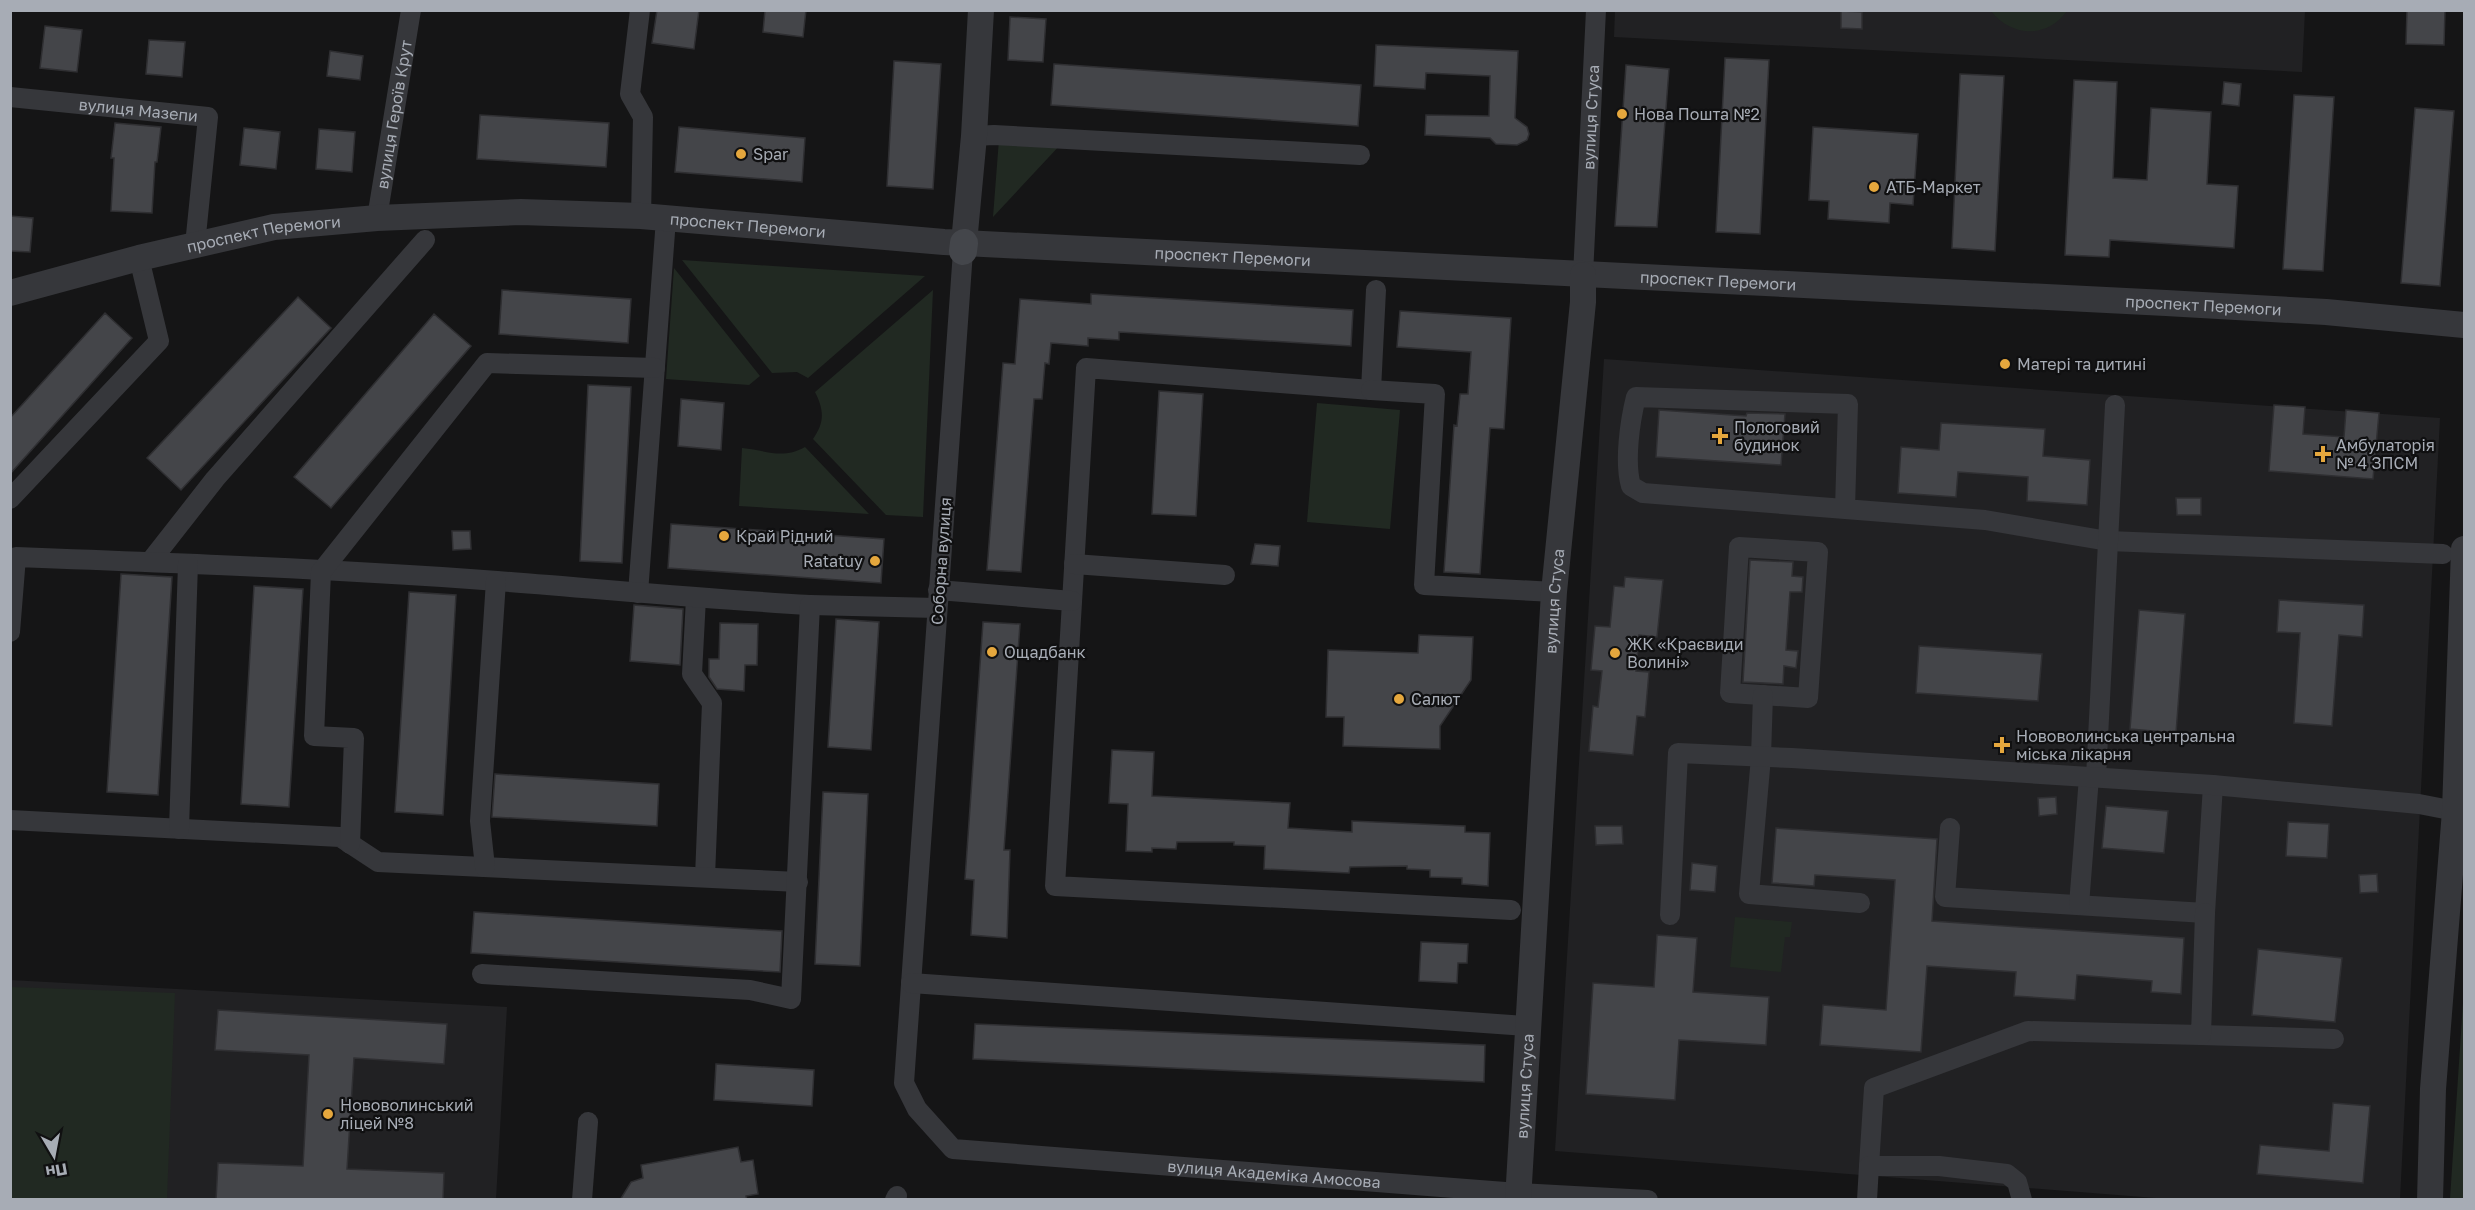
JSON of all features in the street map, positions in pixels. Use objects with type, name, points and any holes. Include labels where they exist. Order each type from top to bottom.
[{"type":"street","name":"вулиця Героїв Крут","points":[[377,218],[411,10]]},
{"type":"street","points":[[640,10],[630,94],[643,117],[641,216]]},
{"type":"street","name":"Соборна вулиця","points":[[917,1108],[904,1083],[974,136],[981,10]]},
{"type":"street","name":"вулиця Стуса","points":[[1518,1196],[1554,592],[1583,302],[1596,10]]},
{"type":"street","name":"вулиця Мазепи","points":[[10,97],[208,117],[195,245]]},
{"type":"street","points":[[974,136],[994,135],[1360,155]]},
{"type":"street","name":"проспект Перемоги","points":[[10,293],[139,258],[274,227],[377,218],[521,212],[641,216],[964,247],[2166,303],[2326,312],[2464,325]]},
{"type":"street","points":[[638,594],[666,219]]},
{"type":"street","points":[[150,562],[215,479],[425,240]]},
{"type":"street","points":[[10,499],[159,341],[139,258]]},
{"type":"street","points":[[1371,390],[1376,290]]},
{"type":"street","points":[[350,844],[354,738],[314,736],[321,572],[487,363],[655,368]]},
{"type":"street","points":[[1511,910],[1055,886],[1086,368],[1435,394],[1424,585],[1554,592]]},
{"type":"street","points":[[1845,509],[1848,404],[1636,397],[1627,472],[1631,486],[1643,493],[1845,509],[1891,511],[1985,520],[2108,541],[2454,552],[2455,811],[2433,1089],[2430,1200]]},
{"type":"street","points":[[2079,905],[2093,777],[2115,405]]},
{"type":"street","points":[[1740,547],[1818,552],[1808,698],[1763,695],[1730,693],[1740,547]]},
{"type":"street","points":[[10,632],[14,551],[150,562],[496,581],[638,594],[810,605],[938,599],[1072,601]]},
{"type":"street","points":[[179,829],[188,564]]},
{"type":"street","points":[[1074,564],[1225,575]]},
{"type":"street","points":[[485,867],[480,821],[496,581]]},
{"type":"street","points":[[696,598],[692,674],[712,703],[705,878]]},
{"type":"street","points":[[482,974],[750,990],[791,999],[810,605]]},
{"type":"street","points":[[1763,695],[1761,757],[1749,894],[1860,903]]},
{"type":"street","points":[[1670,915],[1678,753],[2093,777],[2419,804],[2455,811]]},
{"type":"street","points":[[2201,1035],[2205,913],[2213,786]]},
{"type":"street","points":[[10,820],[340,837],[378,862],[798,882]]},
{"type":"street","points":[[1950,828],[1945,897],[2205,913]]},
{"type":"street","points":[[911,983],[1527,1026]]},
{"type":"street","points":[[1867,1200],[1874,1088],[2028,1031],[2334,1039]]},
{"type":"street","name":"вулиця Академіка Амосова","points":[[917,1108],[953,1149],[1518,1196],[1648,1200]]},
{"type":"street","points":[[582,1200],[588,1122]]},
{"type":"street","points":[[1869,1166],[1940,1166],[2007,1174],[2017,1182],[2022,1200]]},
{"type":"shaded area","points":[[1615,10],[2305,11],[2302,72],[1614,37]]},
{"type":"shaded area","points":[[1991,11],[2067,11],[2050,26],[2029,31],[2008,26]]},
{"type":"shaded area","points":[[999,139],[1062,143],[993,217]]},
{"type":"shaded area","points":[[682,260],[925,276],[808,378],[797,372],[772,373]]},
{"type":"shaded area","points":[[674,268],[760,376],[749,385],[666,379]]},
{"type":"shaded area","points":[[933,290],[923,517],[886,515],[813,439],[820,427],[822,416],[815,392]]},
{"type":"shaded area","name":"Нововолинська центральна міська лікарня","points":[[1604,359],[2440,418],[2400,1199],[2168,1199],[1555,1151]]},
{"type":"shaded area","points":[[1317,403],[1400,410],[1390,529],[1307,522]]},
{"type":"shaded area","points":[[805,447],[869,514],[739,506],[742,448],[781,454]]},
{"type":"shaded area","points":[[1735,917],[1792,922],[1790,937],[1785,937],[1781,972],[1730,967]]},
{"type":"shaded area","points":[[10,980],[507,1007],[496,1199],[11,1199]]},
{"type":"shaded area","points":[[12,987],[175,993],[167,1199],[11,1199]]},
{"type":"shaded area","points":[[2464,987],[2464,1199],[2450,1199]]},
{"type":"building","points":[[657,10],[699,10],[694,49],[652,43]]},
{"type":"building","points":[[765,10],[806,10],[803,37],[763,32]]},
{"type":"building","points":[[2407,10],[2445,10],[2444,45],[2406,44]]},
{"type":"building","points":[[1841,11],[1862,12],[1862,29],[1841,28]]},
{"type":"building","points":[[1010,17],[1046,19],[1043,62],[1008,60]]},
{"type":"building","points":[[45,26],[82,30],[77,72],[40,68]]},
{"type":"building","points":[[149,40],[185,42],[182,77],[146,74]]},
{"type":"building","points":[[1376,45],[1518,51],[1515,118],[1527,127],[1529,134],[1527,140],[1517,145],[1496,144],[1490,138],[1425,135],[1426,115],[1489,116],[1490,76],[1426,73],[1425,89],[1374,86]]},
{"type":"building","points":[[330,51],[363,56],[360,80],[327,76]]},
{"type":"building","points":[[1725,58],[1769,60],[1760,234],[1716,232]]},
{"type":"building","points":[[894,61],[941,64],[933,189],[887,186]]},
{"type":"building","points":[[1054,64],[1361,85],[1358,126],[1051,105]]},
{"type":"building","points":[[1626,65],[1669,69],[1657,227],[1615,226]]},
{"type":"building","points":[[1960,74],[2004,76],[1995,251],[1952,248]]},
{"type":"building","points":[[2074,80],[2117,82],[2113,178],[2147,180],[2151,108],[2211,112],[2207,184],[2238,186],[2234,248],[2110,240],[2109,257],[2065,255]]},
{"type":"building","points":[[2224,82],[2241,84],[2239,106],[2222,104]]},
{"type":"building","points":[[2294,95],[2334,97],[2323,271],[2283,269]]},
{"type":"building","points":[[2415,108],[2454,111],[2440,286],[2401,283]]},
{"type":"building","points":[[480,115],[609,123],[606,167],[477,159]]},
{"type":"building","points":[[115,123],[161,127],[157,162],[155,162],[152,213],[111,211],[114,158],[111,158]]},
{"type":"building","points":[[679,127],[805,138],[802,182],[675,172]]},
{"type":"building","points":[[1813,127],[1918,134],[1913,205],[1890,203],[1889,223],[1828,219],[1829,201],[1809,200]]},
{"type":"building","points":[[244,128],[280,132],[276,169],[240,165]]},
{"type":"building","points":[[319,129],[355,132],[352,172],[316,169]]},
{"type":"building","points":[[10,216],[33,218],[30,252],[10,251]]},
{"type":"building","points":[[502,290],[631,299],[628,343],[499,334]]},
{"type":"building","points":[[1091,294],[1353,310],[1351,346],[1119,332],[1119,340],[1088,338],[1088,346],[1051,343],[1049,364],[1045,363],[1042,399],[1034,399],[1021,572],[987,570],[1003,363],[1015,364],[1020,299],[1091,304]]},
{"type":"building","points":[[298,297],[331,328],[181,490],[147,458]]},
{"type":"building","points":[[1400,311],[1511,318],[1504,429],[1490,428],[1480,574],[1444,572],[1454,425],[1457,426],[1460,394],[1468,394],[1471,352],[1397,347]]},
{"type":"building","points":[[105,313],[132,338],[10,474],[10,418]]},
{"type":"building","points":[[434,314],[471,346],[331,508],[294,477]]},
{"type":"building","points":[[588,385],[631,387],[622,563],[580,561]]},
{"type":"building","points":[[1159,391],[1203,394],[1196,516],[1152,514]]},
{"type":"building","points":[[681,399],[724,403],[721,450],[678,446]]},
{"type":"building","name":"Амбулаторія № 4 ЗПСМ","points":[[2274,405],[2305,407],[2303,434],[2344,437],[2346,410],[2379,413],[2373,479],[2269,471]]},
{"type":"building","name":"Пологовий будинок","points":[[1659,410],[1746,416],[1747,413],[1785,414],[1781,465],[1656,457]]},
{"type":"building","points":[[1941,423],[2045,429],[2043,456],[2090,460],[2087,505],[2027,501],[2028,477],[1958,472],[1956,497],[1898,493],[1901,447],[1939,450]]},
{"type":"building","points":[[2176,498],[2201,498],[2201,515],[2177,515]]},
{"type":"building","points":[[671,524],[884,539],[881,583],[668,568]]},
{"type":"building","points":[[452,531],[470,531],[471,549],[453,550]]},
{"type":"building","points":[[1255,544],[1280,546],[1278,566],[1251,564]]},
{"type":"building","points":[[1750,560],[1793,562],[1792,576],[1803,577],[1802,592],[1790,592],[1786,650],[1798,651],[1796,668],[1784,666],[1783,684],[1743,682]]},
{"type":"building","points":[[121,574],[172,577],[158,795],[107,792]]},
{"type":"building","name":"ЖК «Краєвиди Волині»","points":[[1625,577],[1663,580],[1657,637],[1639,635],[1636,671],[1649,672],[1645,717],[1637,716],[1633,755],[1589,751],[1593,706],[1598,707],[1602,671],[1591,670],[1595,626],[1610,627],[1614,586],[1624,587]]},
{"type":"building","points":[[254,586],[303,589],[289,807],[241,804]]},
{"type":"building","points":[[409,592],[456,595],[443,815],[395,812]]},
{"type":"building","points":[[2279,600],[2364,605],[2362,637],[2339,635],[2332,726],[2294,723],[2300,633],[2277,632]]},
{"type":"building","points":[[634,605],[683,609],[680,665],[630,661]]},
{"type":"building","points":[[2139,610],[2185,614],[2176,733],[2130,729]]},
{"type":"building","points":[[836,619],[879,622],[871,750],[828,747]]},
{"type":"building","points":[[983,622],[1020,624],[1004,850],[1010,850],[1007,938],[971,935],[974,880],[965,879]]},
{"type":"building","points":[[720,623],[758,624],[757,665],[745,665],[744,691],[717,689],[709,677],[709,659],[719,659]]},
{"type":"building","points":[[1419,635],[1473,637],[1471,680],[1440,726],[1440,749],[1343,746],[1344,717],[1326,717],[1328,650],[1418,653]]},
{"type":"building","points":[[1919,646],[2042,654],[2038,701],[1916,693]]},
{"type":"building","points":[[1112,750],[1154,752],[1152,796],[1290,803],[1288,828],[1352,832],[1352,821],[1465,826],[1465,832],[1490,833],[1488,886],[1462,884],[1462,878],[1430,877],[1430,870],[1407,869],[1407,866],[1350,867],[1349,873],[1264,869],[1265,846],[1234,845],[1234,842],[1177,842],[1176,849],[1152,848],[1152,852],[1126,851],[1128,804],[1109,803]]},
{"type":"building","points":[[495,774],[659,784],[657,826],[492,817]]},
{"type":"building","points":[[823,792],[868,794],[860,966],[815,964]]},
{"type":"building","points":[[2056,797],[2057,814],[2039,816],[2038,798]]},
{"type":"building","points":[[2106,806],[2168,811],[2164,853],[2102,848]]},
{"type":"building","points":[[2288,822],[2329,824],[2327,858],[2286,856]]},
{"type":"building","points":[[1595,826],[1622,826],[1623,844],[1596,845]]},
{"type":"building","points":[[1776,828],[1937,839],[1932,921],[2184,938],[2181,994],[2151,992],[2152,981],[2077,975],[2075,1000],[2014,996],[2016,972],[1927,966],[1921,1052],[1820,1045],[1823,1005],[1886,1010],[1895,880],[1815,875],[1814,886],[1772,883]]},
{"type":"building","points":[[1692,863],[1717,866],[1715,892],[1690,890]]},
{"type":"building","points":[[2377,874],[2378,892],[2360,893],[2359,875]]},
{"type":"building","points":[[474,912],[782,931],[780,972],[471,953]]},
{"type":"building","points":[[1657,935],[1697,938],[1693,992],[1769,997],[1766,1045],[1679,1040],[1675,1100],[1586,1094],[1593,983],[1654,987]]},
{"type":"building","points":[[1421,942],[1468,944],[1467,963],[1458,963],[1457,983],[1419,981]]},
{"type":"building","points":[[2258,949],[2342,958],[2335,1022],[2252,1015]]},
{"type":"building","name":"Нововолинський ліцей №8","points":[[218,1010],[447,1024],[444,1064],[354,1058],[347,1169],[444,1173],[443,1200],[216,1200],[218,1163],[303,1166],[309,1055],[215,1050]]},
{"type":"building","points":[[975,1024],[1485,1045],[1484,1082],[973,1059]]},
{"type":"building","points":[[716,1064],[814,1070],[812,1106],[714,1100]]},
{"type":"building","points":[[2333,1103],[2370,1106],[2363,1183],[2257,1174],[2260,1145],[2329,1151]]},
{"type":"building","points":[[738,1147],[741,1162],[753,1160],[758,1194],[746,1196],[747,1200],[620,1200],[631,1182],[643,1178],[641,1165]]},
{"type":"place","name":"Нова Пошта №2","points":[[1622,114]]},
{"type":"place","name":"Spar","points":[[741,154]]},
{"type":"place","name":"АТБ-Маркет","points":[[1874,187]]},
{"type":"place","name":"Матері та дитині","points":[[2005,364]]},
{"type":"place","name":"Пологовий будинок","points":[[1720,436]]},
{"type":"place","name":"Амбулаторія № 4 ЗПСМ","points":[[2323,454]]},
{"type":"place","name":"Край Рідний","points":[[724,536]]},
{"type":"place","name":"Ratatuy","points":[[875,561]]},
{"type":"place","name":"Ощадбанк","points":[[992,652]]},
{"type":"place","name":"ЖК «Краєвиди Волині»","points":[[1615,653]]},
{"type":"place","name":"Салют","points":[[1399,699]]},
{"type":"place","name":"Нововолинська центральна міська лікарня","points":[[2002,745]]},
{"type":"place","name":"Нововолинський ліцей №8","points":[[328,1114]]}]
